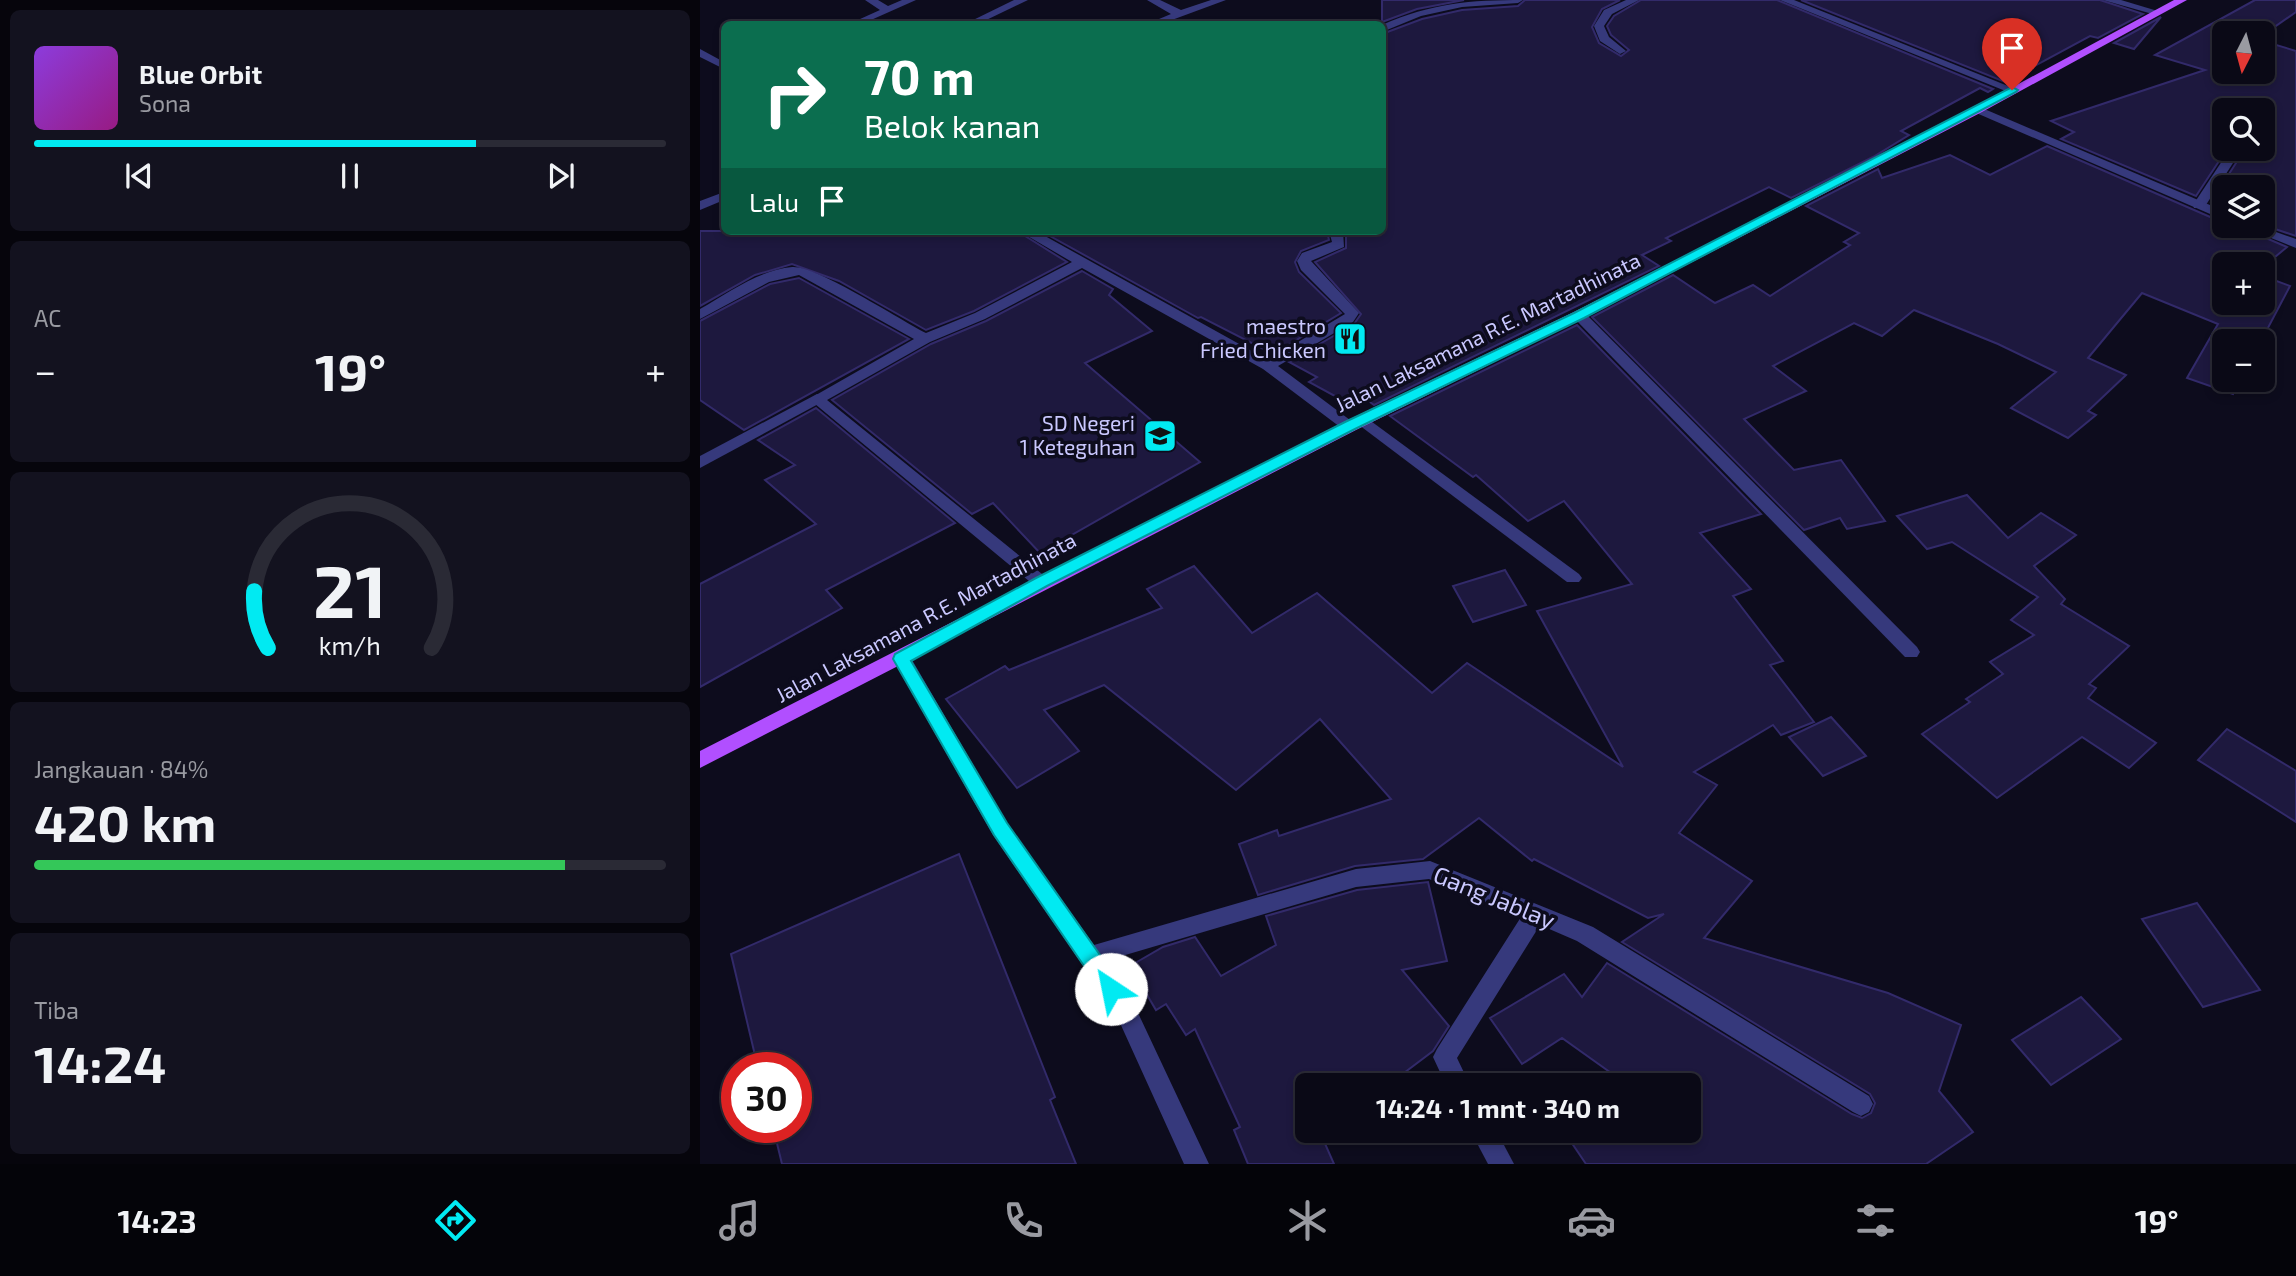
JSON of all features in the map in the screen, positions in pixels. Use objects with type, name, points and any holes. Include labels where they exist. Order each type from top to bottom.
[{"type":"main road","name":"Jalan Laksamana R.E. Martadhinata","points":[[700,760],[901,659],[1041,582],[1579,315],[1978,110],[2155,12],[2182,0]]},
{"type":"street","points":[[870,0],[888,10]]},
{"type":"street","points":[[861,21],[911,0]]},
{"type":"street","points":[[977,21],[1023,0]]},
{"type":"street","points":[[1152,0],[1180,14]]},
{"type":"street","points":[[1160,21],[1221,0]]},
{"type":"street","points":[[1386,27],[1418,13],[1462,4],[1518,0]]},
{"type":"street","points":[[1620,51],[1604,39],[1599,26],[1608,12],[1634,0]]},
{"type":"street","points":[[1785,0],[2012,90]]},
{"type":"street","points":[[2108,0],[2155,12]]},
{"type":"street","points":[[700,52],[721,64]]},
{"type":"street","points":[[1978,110],[2212,211]]},
{"type":"street","points":[[2199,205],[2228,161]]},
{"type":"street","points":[[700,206],[721,197]]},
{"type":"street","points":[[1033,235],[1268,366],[1357,423],[1573,578]]},
{"type":"street","points":[[1268,366],[1348,319],[1352,313],[1306,267],[1304,261],[1307,256],[1339,244],[1337,235]]},
{"type":"street","points":[[2275,236],[2296,244]]},
{"type":"street","points":[[700,463],[925,339],[980,316],[1083,262]]},
{"type":"street","points":[[700,315],[774,275],[794,270],[802,271],[925,339]]},
{"type":"street","points":[[1579,315],[1911,652]]},
{"type":"street","points":[[817,399],[1041,582]]},
{"type":"street","points":[[901,659],[1000,829],[1123,1005],[1197,1164]]},
{"type":"street","name":"Gang Jablay","points":[[1089,956],[1356,878],[1430,870],[1585,934],[1861,1104]]},
{"type":"street","points":[[1452,1073],[1445,1060],[1446,1054],[1534,915]]},
{"type":"street","points":[[1490,1143],[1502,1164]]},
{"type":"building","points":[[1382,0],[1464,0],[1417,9],[1382,21]]},
{"type":"building","points":[[1525,0],[1620,0],[1602,9],[1592,27],[1599,43],[1621,56],[1629,50],[1611,35],[1607,26],[1614,16],[1641,0],[1777,0],[1993,89],[1988,92],[1980,88],[1901,131],[1909,135],[1873,157],[1791,198],[1769,187],[1666,238],[1671,241],[1642,255],[1659,266],[1374,405],[1366,399],[1355,407],[1309,382],[1317,377],[1289,362],[1354,324],[1361,314],[1315,262],[1346,248],[1346,235],[1386,235],[1386,32],[1422,19],[1462,10],[1518,6]]},
{"type":"building","points":[[1801,0],[2100,0],[2143,14],[2098,38],[2090,36],[2005,82]]},
{"type":"building","points":[[2255,0],[2296,0],[2296,12],[2275,27],[2275,21],[2217,21]]},
{"type":"building","points":[[2161,17],[2134,49],[2114,43]]},
{"type":"building","points":[[2212,24],[2212,84],[2275,84],[2275,45],[2296,51],[2296,236],[2275,229],[2275,175],[2228,175],[2237,161],[2275,161],[2275,98],[2212,98],[2212,161],[2219,161],[2196,196],[2061,139],[2074,132],[2051,121],[2205,70],[2155,55]]},
{"type":"building","points":[[2047,146],[2212,218],[2212,238],[2266,238],[2287,247],[2275,257],[2275,252],[2212,252],[2212,315],[2275,315],[2267,329],[2215,329],[2218,324],[2142,293],[2088,358],[2126,375],[2088,411],[2096,415],[2068,438],[2011,408],[2056,372],[1998,344],[1914,310],[1882,336],[1854,323],[1773,366],[1806,391],[1744,419],[1794,470],[1841,460],[1885,521],[1847,529],[1840,518],[1804,530],[1592,317],[1673,275],[1715,303],[1753,285],[1770,296],[1850,245],[1844,242],[1859,233],[1806,206],[1878,169],[1882,178],[1950,155],[1990,175]]},
{"type":"building","points":[[700,231],[721,231],[721,235],[1023,235],[1067,262],[974,311],[926,330],[839,281],[792,264],[755,275],[700,306]]},
{"type":"building","points":[[1048,235],[1328,235],[1329,240],[1301,251],[1295,262],[1299,272],[1341,313],[1273,354],[1201,317],[1198,318]]},
{"type":"building","points":[[1082,271],[1113,289],[1109,295],[1152,331],[1085,363],[1200,462],[1040,553],[993,503],[972,514],[832,400],[931,344],[986,321]]},
{"type":"building","points":[[799,278],[909,339],[744,430],[700,400],[700,321],[770,284]]},
{"type":"building","points":[[2275,280],[2290,286],[2275,314]]},
{"type":"building","points":[[1577,325],[1761,514],[1700,533],[1751,589],[1733,596],[1783,661],[1770,665],[1814,722],[1781,735],[1773,725],[1694,772],[1717,785],[1679,833],[1752,881],[1704,938],[1888,993],[1961,1025],[1939,1091],[1973,1132],[1926,1164],[1586,1164],[1572,1143],[1701,1143],[1701,1073],[1611,1073],[1562,1038],[1522,1064],[1490,1018],[1564,974],[1582,997],[1607,963],[1852,1114],[1862,1118],[1871,1113],[1875,1103],[1870,1094],[1622,942],[1664,914],[1648,918],[1534,859],[1532,861],[1479,818],[1423,859],[1355,866],[1258,895],[1239,844],[1277,830],[1279,836],[1391,799],[1320,719],[1236,790],[1104,685],[1044,710],[1079,751],[1017,788],[946,699],[1005,666],[1009,670],[1162,608],[1147,589],[1194,566],[1252,633],[1317,593],[1432,693],[1467,663],[1623,767],[1537,611],[1632,584],[1564,501],[1528,521],[1476,475],[1473,477],[1390,416]]},
{"type":"building","points":[[2212,334],[2212,387],[2187,378]]},
{"type":"building","points":[[816,408],[955,523],[826,590],[842,608],[700,687],[700,584],[816,524],[765,480],[795,465],[758,440]]},
{"type":"building","points":[[1967,495],[2008,538],[2041,513],[2076,535],[2034,566],[2065,599],[2061,604],[2129,646],[2089,684],[2096,688],[2088,698],[2156,743],[2129,768],[2082,737],[1997,798],[1922,734],[1970,702],[1966,699],[2003,674],[1990,662],[2034,635],[2011,620],[2038,597],[1952,542],[1927,549],[1897,516]]},
{"type":"building","points":[[1505,570],[1526,605],[1473,622],[1453,586]]},
{"type":"building","points":[[1831,717],[1866,756],[1823,776],[1789,737]]},
{"type":"building","points":[[2227,729],[2296,771],[2296,822],[2198,760]]},
{"type":"building","points":[[959,854],[1055,1097],[1050,1100],[1076,1164],[782,1164],[777,1143],[812,1143],[812,1052],[754,1052],[731,954]]},
{"type":"building","points":[[1428,882],[1447,961],[1402,970],[1449,1026],[1433,1051],[1404,1073],[1295,1073],[1295,1143],[1325,1143],[1334,1164],[1248,1164],[1234,1130],[1240,1127],[1195,1029],[1186,1035],[1166,1004],[1156,1010],[1130,966],[1163,947],[1195,937],[1221,976],[1276,945],[1266,916],[1357,890]]},
{"type":"building","points":[[2197,903],[2260,990],[2203,1007],[2142,919]]},
{"type":"building","points":[[2081,997],[2121,1039],[2051,1085],[2012,1040]]},
{"type":"place","name":"maestro Fried Chicken","points":[[1350,339]]},
{"type":"place","name":"SD Negeri 1 Keteguhan","points":[[1160,436]]},
{"type":"route","points":[[1111,989],[1000,829],[901,659],[1041,582],[1350,426],[1579,315],[2012,90]]}]
